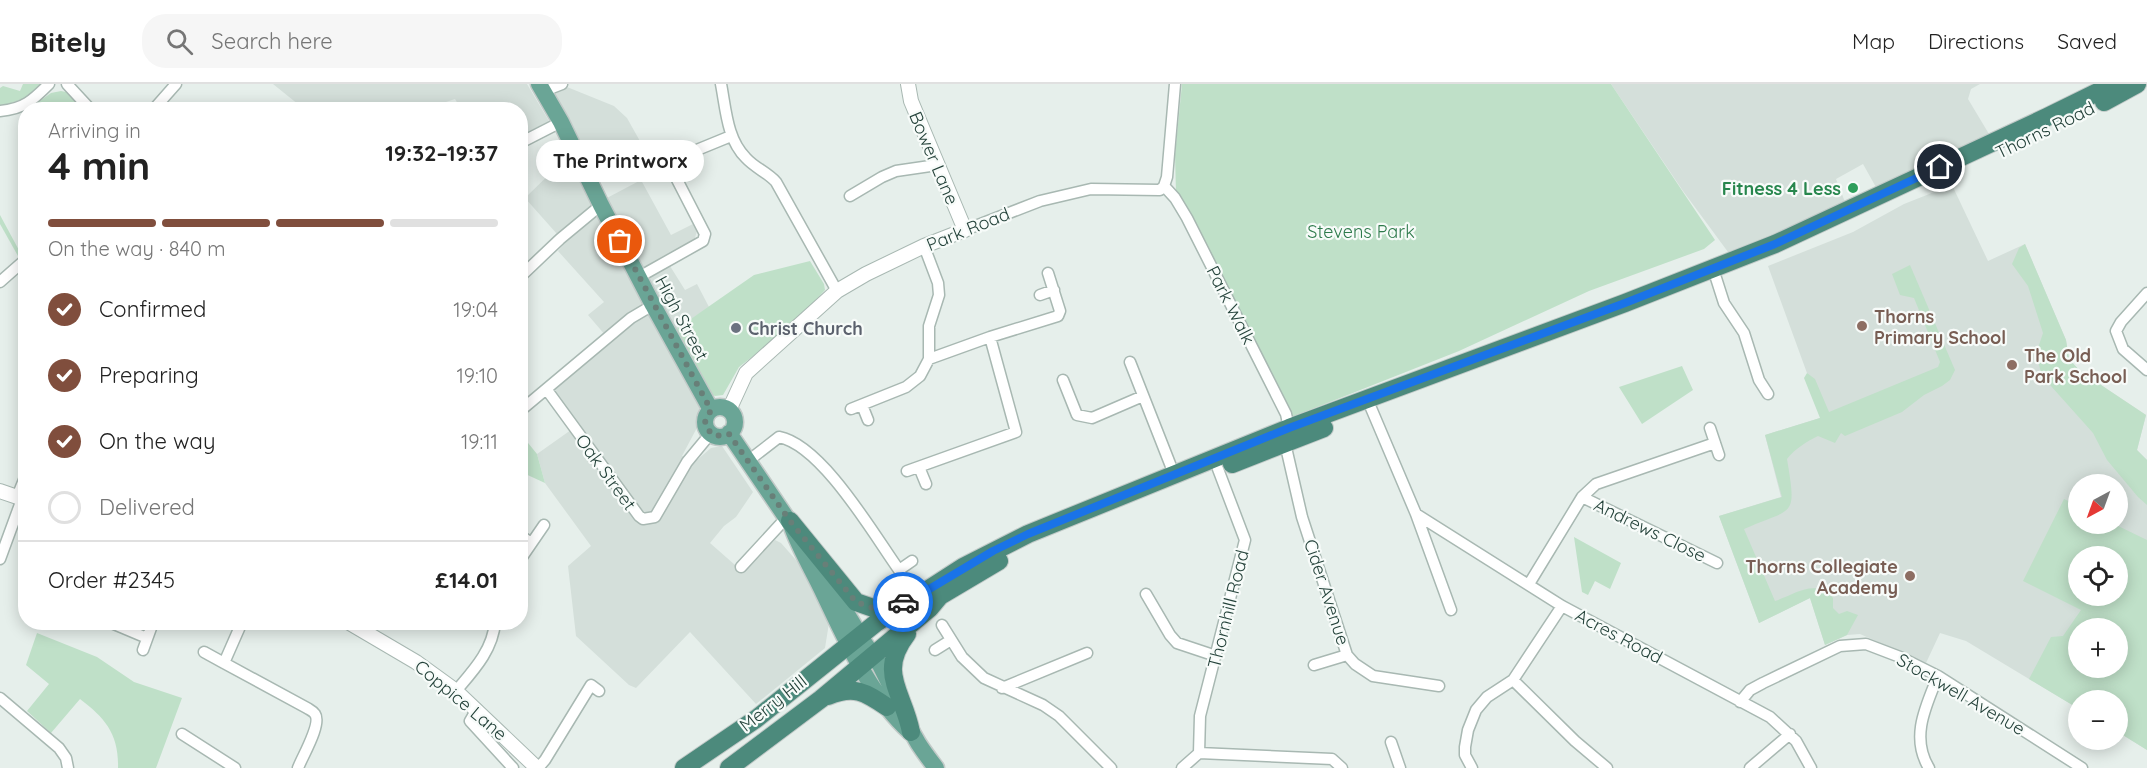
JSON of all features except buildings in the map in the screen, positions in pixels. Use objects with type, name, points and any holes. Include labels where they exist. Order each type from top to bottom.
[{"type":"highway","name":"Thorns Road","points":[[857,647],[931,599],[1041,539],[1218,469],[1287,436],[1775,244],[2114,84]]},
{"type":"highway","name":"Thorns Road","points":[[931,599],[993,551],[1028,534],[1174,474],[1371,408],[1794,247],[1986,159],[2115,97],[2137,84]]},
{"type":"highway","points":[[788,519],[856,602],[876,609],[931,599]]},
{"type":"highway","points":[[911,732],[907,712],[893,680],[893,658],[931,599]]},
{"type":"highway","points":[[857,647],[768,717],[760,716],[771,700],[831,650],[857,647]]},
{"type":"highway","name":"Merry Hill","points":[[729,768],[820,699],[857,647]]},
{"type":"highway","points":[[820,699],[841,691],[856,691],[867,693],[886,707]]},
{"type":"highway","name":"Merry Hill","points":[[684,768],[760,716]]},
{"type":"main road","name":"High Street","points":[[542,87],[652,305],[711,410],[705,421],[711,433]]},
{"type":"main road","points":[[711,410],[718,407],[729,410],[735,422],[729,434]]},
{"type":"main road","points":[[711,433],[720,436],[729,434]]},
{"type":"main road","points":[[729,434],[788,519],[800,550],[857,647],[886,707],[911,732],[936,768]]},
{"type":"main road","points":[[857,647],[889,682],[911,732]]},
{"type":"street","points":[[29,102],[49,84]]},
{"type":"street","points":[[67,84],[84,102]]},
{"type":"street","points":[[160,102],[176,84]]},
{"type":"street","points":[[542,87],[562,84]]},
{"type":"street","points":[[720,84],[731,135],[737,148],[748,160],[776,182],[837,291]]},
{"type":"street","name":"Bower Lane","points":[[909,84],[911,101],[965,230]]},
{"type":"street","points":[[1164,186],[1167,177],[1175,84]]},
{"type":"street","points":[[0,111],[18,108]]},
{"type":"street","points":[[528,139],[561,122]]},
{"type":"street","points":[[639,277],[703,241],[705,234],[670,166],[670,161],[731,135]]},
{"type":"street","points":[[850,196],[896,171],[937,165]]},
{"type":"street","name":"Park Road","points":[[729,410],[746,373],[837,291],[866,274],[924,246],[1040,201],[1091,189],[1160,190],[1164,186]]},
{"type":"street","name":"Park Walk","points":[[1164,186],[1175,198],[1187,218],[1286,414],[1287,436]]},
{"type":"street","points":[[528,269],[560,238],[601,205]]},
{"type":"street","points":[[851,409],[906,387],[920,376],[929,359],[929,326],[939,295],[938,283],[924,246]]},
{"type":"street","points":[[0,282],[18,266]]},
{"type":"street","points":[[929,359],[1058,316],[1060,311],[1048,273]]},
{"type":"street","points":[[1716,278],[1724,303],[1744,333],[1759,380],[1768,394]]},
{"type":"street","points":[[1040,295],[1054,290]]},
{"type":"street","points":[[2147,293],[2121,322],[2116,331],[2123,349],[2147,370]]},
{"type":"street","points":[[528,405],[631,318],[652,305]]},
{"type":"street","points":[[907,471],[1021,431],[990,337]]},
{"type":"street","points":[[1130,362],[1174,474]]},
{"type":"street","points":[[1063,380],[1077,415],[1092,417],[1143,396]]},
{"type":"street","name":"Oak Street","points":[[547,390],[643,519],[655,517],[687,462],[711,433]]},
{"type":"street","points":[[862,405],[868,420]]},
{"type":"street","points":[[1371,408],[1416,514],[1451,610]]},
{"type":"street","points":[[1710,428],[1719,455]]},
{"type":"street","name":"Cider Avenue","points":[[1287,436],[1302,517],[1347,655],[1355,664],[1373,676],[1432,681]]},
{"type":"street","points":[[748,461],[779,437],[800,446],[833,477],[899,570],[905,584]]},
{"type":"street","points":[[1528,584],[1582,497],[1596,484],[1715,443]]},
{"type":"street","points":[[919,467],[926,484]]},
{"type":"street","name":"Thornhill Road","points":[[1199,753],[1200,716],[1245,540],[1218,469]]},
{"type":"street","points":[[0,491],[18,498]]},
{"type":"street","name":"Andrews Close","points":[[1582,497],[1717,563]]},
{"type":"street","points":[[0,559],[18,508]]},
{"type":"street","name":"Acres Road","points":[[1416,514],[1562,606],[1770,717],[1796,741],[1811,768]]},
{"type":"street","points":[[741,567],[788,519]]},
{"type":"street","points":[[528,548],[544,525]]},
{"type":"street","points":[[899,570],[912,561]]},
{"type":"street","points":[[1146,594],[1177,643],[1216,656]]},
{"type":"street","points":[[1472,768],[1465,756],[1465,747],[1473,716],[1487,697],[1514,680],[1562,606]]},
{"type":"street","points":[[942,625],[962,657],[984,678],[1043,705],[1059,716],[1111,768]]},
{"type":"street","points":[[138,630],[149,633],[143,650]]},
{"type":"street","points":[[224,663],[238,630]]},
{"type":"street","name":"Coppice Lane","points":[[362,630],[416,662],[456,691],[538,768]]},
{"type":"street","points":[[456,691],[483,656],[493,638],[494,630]]},
{"type":"street","points":[[935,650],[951,640]]},
{"type":"street","name":"Stockwell Avenue","points":[[1740,702],[1750,690],[1840,646],[1866,644],[1900,657],[1938,676],[2082,768]]},
{"type":"street","points":[[204,652],[308,708],[316,715],[317,723],[314,733],[298,768]]},
{"type":"street","points":[[1002,688],[1087,653]]},
{"type":"street","points":[[1314,664],[1347,655]]},
{"type":"street","points":[[1929,768],[1922,752],[1921,718],[1938,676]]},
{"type":"street","points":[[1514,680],[1575,741],[1607,768]]},
{"type":"street","points":[[538,768],[591,685],[599,691]]},
{"type":"street","points":[[0,698],[59,748],[66,758],[68,768]]},
{"type":"street","points":[[477,709],[470,721],[513,768]]},
{"type":"street","points":[[182,734],[235,768]]},
{"type":"street","points":[[1750,768],[1790,734]]},
{"type":"street","points":[[1391,742],[1400,768]]},
{"type":"street","points":[[1182,768],[1199,753],[1332,759],[1342,768]]},
{"type":"shaded area","points":[[273,84],[527,84],[549,121],[528,132],[528,102],[457,102],[455,99],[446,102],[295,102]]},
{"type":"shaded area","points":[[1611,84],[1980,84],[1971,89],[1968,99],[1989,134],[1877,189],[1863,164],[1836,179],[1845,202],[1803,223],[1728,252],[1683,191]]},
{"type":"shaded area","points":[[567,87],[614,106],[627,118],[650,159],[632,159],[597,183],[551,94]]},
{"type":"shaded area","points":[[567,157],[592,206],[557,234],[528,201],[528,195]]},
{"type":"shaded area","points":[[641,180],[671,235],[693,224],[697,231],[694,241],[643,273],[605,199]]},
{"type":"shaded area","points":[[1952,185],[1988,261],[2025,244],[2066,340],[2069,359],[2080,371],[2146,415],[2137,450],[2147,460],[2147,750],[2128,738],[2128,690],[2068,690],[2068,702],[1966,641],[1940,633],[1926,663],[1860,634],[1847,635],[1825,645],[1810,598],[1759,623],[1719,516],[1781,497],[1765,435],[1823,417],[1768,266],[1853,232],[1904,204]]},
{"type":"shaded area","points":[[597,216],[645,306],[606,336],[588,315],[604,302],[558,251],[569,238]]},
{"type":"shaded area","points":[[670,266],[685,290],[697,284],[709,307],[675,330],[646,279]]},
{"type":"shaded area","points":[[647,311],[702,415],[682,456],[697,460],[711,448],[722,446],[753,492],[736,517],[724,526],[710,543],[743,572],[775,540],[781,543],[803,568],[829,623],[825,648],[756,704],[690,632],[636,688],[629,685],[576,636],[568,566],[591,546],[545,483],[537,454],[578,425],[554,390]]},
{"type":"green space","points":[[23,84],[41,84],[22,99],[0,105],[0,88],[3,86],[20,91]]},
{"type":"green space","name":"Stevens Park","points":[[1182,84],[1611,84],[1715,240],[1704,249],[1589,291],[1459,351],[1292,417],[1176,193],[1175,155]]},
{"type":"green space","points":[[66,92],[76,102],[38,102],[51,93]]},
{"type":"green space","points":[[0,215],[18,248],[18,256],[0,224]]},
{"type":"green space","points":[[2025,244],[2066,340],[2069,359],[2080,371],[2146,415],[2137,450],[2147,460],[2147,505],[2128,485],[2128,474],[2119,474],[2107,460],[2093,433],[2042,376],[2036,354],[2043,333],[2028,286],[2012,264],[2019,248]]},
{"type":"green space","points":[[810,261],[824,284],[825,290],[791,327],[739,367],[723,395],[715,396],[709,393],[675,330],[754,275]]},
{"type":"green space","points":[[1910,265],[1955,370],[1950,380],[1924,395],[1902,412],[1845,436],[1841,433],[1835,443],[1818,436],[1801,446],[1787,459],[1792,492],[1788,508],[1782,513],[1744,529],[1775,601],[1805,589],[1819,589],[1833,598],[1833,608],[1839,614],[1847,611],[1858,615],[1847,635],[1825,645],[1810,598],[1759,623],[1719,516],[1782,497],[1765,435],[1820,418],[1804,378],[1807,373],[1815,379],[1829,412],[1938,367],[1940,362],[1914,298],[1900,295],[1892,274]]},
{"type":"green space","points":[[1682,366],[1693,390],[1642,424],[1619,387]]},
{"type":"green space","points":[[528,443],[537,454],[545,483],[528,475]]},
{"type":"green space","points":[[2064,499],[2068,501],[2068,534],[2128,534],[2128,531],[2147,540],[2147,750],[2128,738],[2128,690],[2068,690],[2068,702],[2029,679],[2051,637],[2063,636],[2068,629],[2068,678],[2128,678],[2128,618],[2075,618],[2081,610],[2073,606],[2128,606],[2128,546],[2068,546],[2068,604],[2023,581]]},
{"type":"green space","points":[[1574,537],[1621,563],[1610,589],[1595,581],[1588,595],[1582,592]]},
{"type":"green space","points":[[37,633],[97,657],[134,682],[182,698],[156,768],[118,768],[116,746],[109,728],[97,713],[80,699],[51,733],[27,711],[49,684],[26,665]]},
{"type":"way so far","points":[[620,241],[652,305],[711,410],[705,421],[708,430],[715,436],[729,434],[790,521],[856,602],[876,609],[889,608],[903,602]]},
{"type":"place","name":"Fitness 4 Less","points":[[1853,188]]},
{"type":"place","name":"The Printworx","points":[[620,241]]},
{"type":"place","name":"Thorns Primary School","points":[[1862,326]]},
{"type":"place","name":"Christ Church","points":[[736,328]]},
{"type":"place","name":"The Old Park School","points":[[2012,365]]},
{"type":"place","name":"Thorns Collegiate Academy","points":[[1910,576]]},
{"type":"route","points":[[903,602],[921,594],[963,567],[1028,534],[1289,428],[1625,303],[1775,244],[1940,167]]}]
